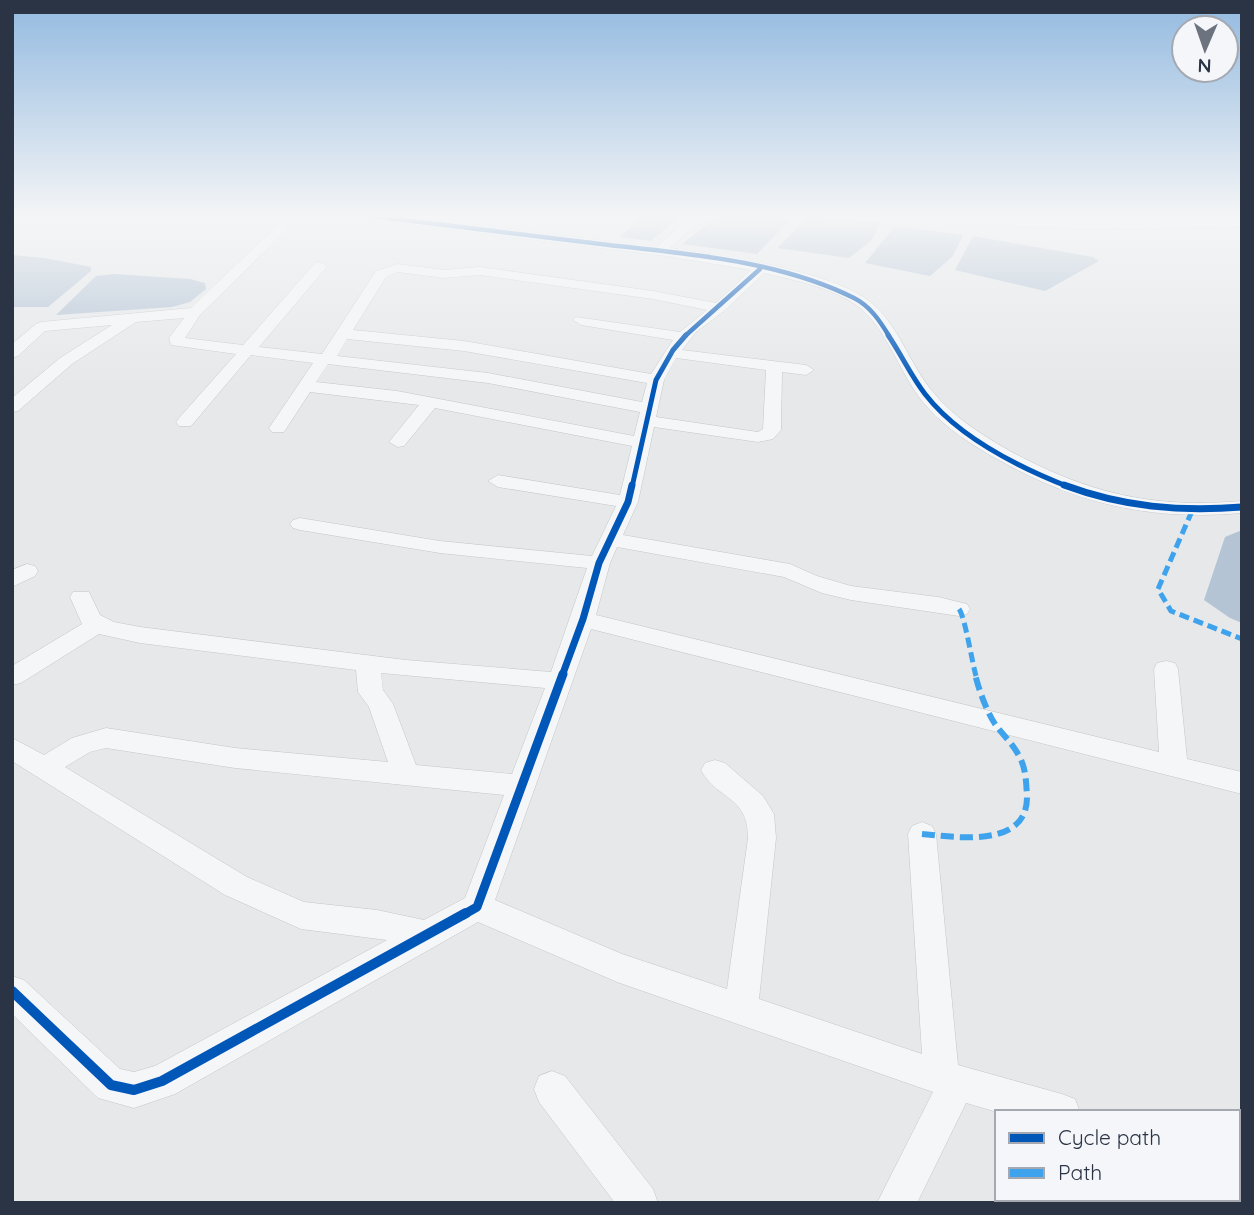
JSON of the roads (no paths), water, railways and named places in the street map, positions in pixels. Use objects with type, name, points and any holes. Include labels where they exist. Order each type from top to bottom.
[{"type":"street","points":[[236,273],[195,312],[177,342],[488,378],[646,424]]},
{"type":"street","points":[[185,422],[313,273]]},
{"type":"street","points":[[278,428],[384,273]]},
{"type":"street","points":[[430,273],[460,273]]},
{"type":"street","points":[[492,273],[653,295],[719,308]]},
{"type":"street","points":[[12,991],[111,1085],[134,1090],[162,1082],[477,907],[583,619],[599,563],[628,502],[656,380],[678,345],[756,273]]},
{"type":"street","points":[[772,273],[858,299],[873,312],[929,399],[948,418],[1028,470],[1105,501],[1192,511],[1242,507]]},
{"type":"street","points":[[12,353],[41,327],[195,312]]},
{"type":"street","points":[[12,407],[66,361],[132,318]]},
{"type":"street","points":[[581,320],[678,345],[774,366],[806,370]]},
{"type":"street","points":[[344,334],[464,346],[656,380]]},
{"type":"street","points":[[305,386],[397,396],[429,404],[766,435],[772,430],[774,366]]},
{"type":"street","points":[[397,396],[418,368]]},
{"type":"street","points":[[398,442],[429,404]]},
{"type":"street","points":[[498,481],[628,502]]},
{"type":"street","points":[[300,524],[440,547],[599,563]]},
{"type":"street","points":[[610,539],[790,571],[802,579],[849,591],[959,609]]},
{"type":"street","points":[[81,597],[91,620],[108,629],[140,635],[368,664],[560,681]]},
{"type":"street","points":[[583,619],[1242,783]]},
{"type":"street","points":[[12,677],[98,624]]},
{"type":"street","points":[[368,664],[371,692],[390,728],[405,774]]},
{"type":"street","points":[[1166,669],[1174,768]]},
{"type":"street","points":[[45,768],[71,748],[90,740],[106,738],[235,758],[522,786]]},
{"type":"street","points":[[12,748],[236,886],[301,915],[377,923],[427,935]]},
{"type":"street","points":[[715,770],[733,789],[753,803],[760,815],[762,838],[741,1010]]},
{"type":"street","points":[[896,1203],[949,1080],[922,834]]},
{"type":"street","points":[[477,907],[617,967],[949,1080],[1055,1110]]},
{"type":"street","points":[[552,1088],[639,1203]]},
{"type":"water","points":[[12,273],[89,273],[48,307],[12,307]]},
{"type":"water","points":[[914,273],[934,273],[930,276]]},
{"type":"water","points":[[967,273],[1078,273],[1045,291]]},
{"type":"water","points":[[114,274],[190,279],[205,283],[206,289],[190,302],[172,307],[56,315],[96,276]]},
{"type":"water","points":[[1242,530],[1242,623],[1204,600],[1225,537]]}]
